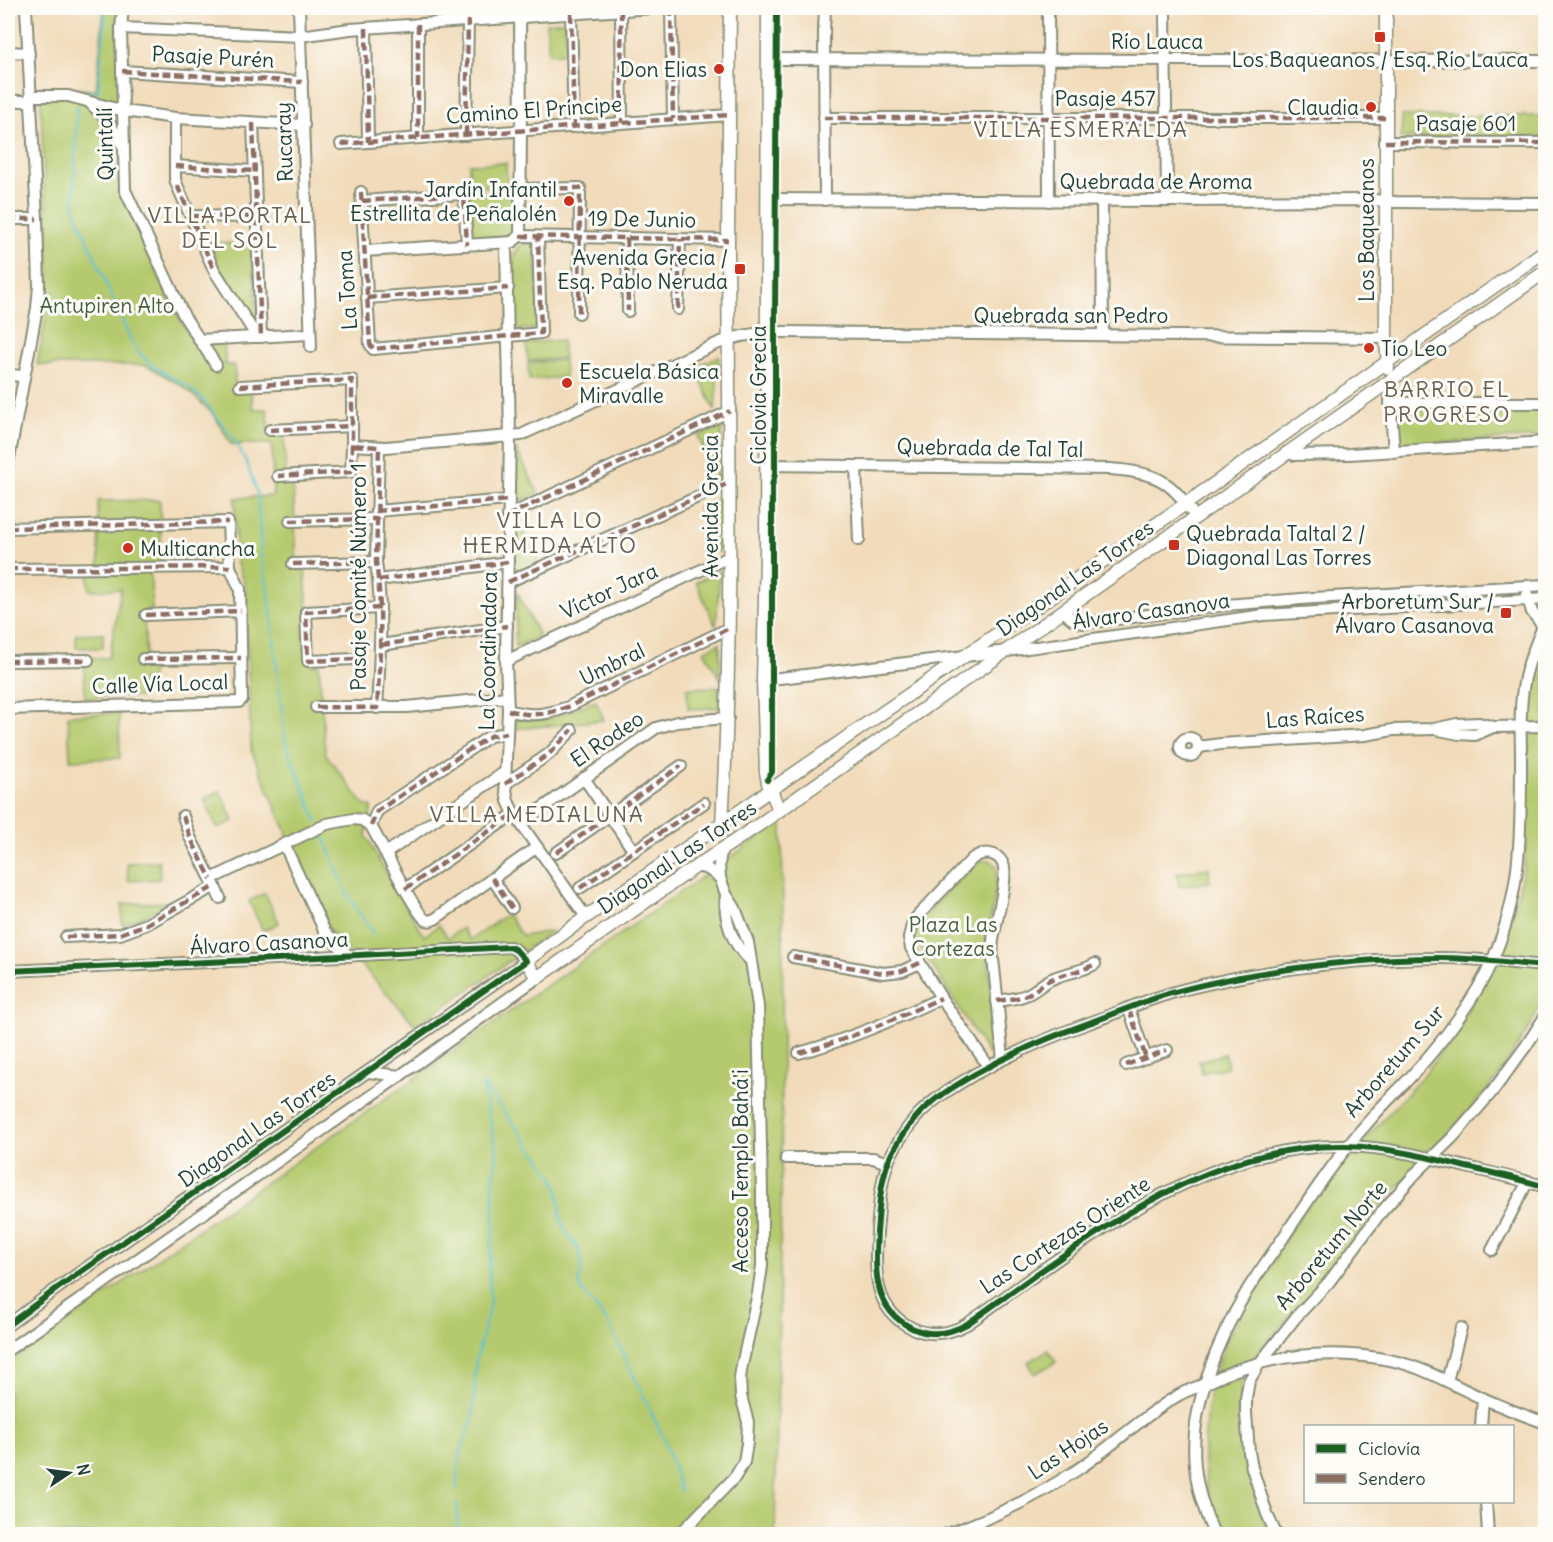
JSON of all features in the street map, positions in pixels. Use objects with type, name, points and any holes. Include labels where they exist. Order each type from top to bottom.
[{"type":"main road","name":"Avenida Grecia","points":[[722,824],[728,718],[729,628],[730,8]]},
{"type":"main road","points":[[768,8],[767,199],[761,333],[766,465],[763,680],[766,772],[779,810]]},
{"type":"main road","name":"Los Baqueanos","points":[[1386,8],[1386,338],[1389,381]]},
{"type":"main road","name":"Diagonal Las Torres","points":[[526,961],[586,917],[1187,503],[1545,250]]},
{"type":"main road","name":"Diagonal Las Torres","points":[[537,978],[1007,651],[1545,271]]},
{"type":"main road","name":"Álvaro Casanova","points":[[526,961],[537,978]]},
{"type":"street","points":[[8,464],[37,308],[39,286],[38,219],[26,8]]},
{"type":"street","name":"Quintalí","points":[[123,8],[125,190],[184,316],[216,365]]},
{"type":"street","name":"Rucaray","points":[[299,8],[311,347]]},
{"type":"street","points":[[122,28],[300,36],[331,30],[468,20],[519,12],[571,13],[653,8]]},
{"type":"street","points":[[671,8],[673,119]]},
{"type":"street","points":[[825,8],[825,200]]},
{"type":"street","points":[[1048,8],[1049,201]]},
{"type":"street","points":[[1166,8],[1167,201]]},
{"type":"street","points":[[621,10],[622,123]]},
{"type":"street","points":[[517,239],[521,130],[519,12]]},
{"type":"street","points":[[571,13],[574,127]]},
{"type":"street","points":[[466,135],[468,20]]},
{"type":"street","points":[[418,24],[418,138]]},
{"type":"street","points":[[366,28],[368,142]]},
{"type":"street","points":[[8,52],[29,53]]},
{"type":"street","name":"Río Lauca","points":[[768,59],[1545,62]]},
{"type":"street","name":"Pasaje Purén","points":[[122,71],[302,82]]},
{"type":"street","points":[[8,101],[68,96],[124,111],[175,118],[304,125]]},
{"type":"street","points":[[89,102],[108,119],[124,147]]},
{"type":"street","name":"Camino El Príncipe","points":[[341,144],[729,115]]},
{"type":"street","points":[[175,118],[175,179],[177,185],[214,270],[259,337]]},
{"type":"street","name":"Pasaje 457","points":[[824,118],[1385,118]]},
{"type":"street","points":[[253,123],[259,337]]},
{"type":"street","name":"Pasaje 601","points":[[1385,142],[1545,143]]},
{"type":"street","points":[[175,166],[255,171]]},
{"type":"street","points":[[520,189],[580,188],[579,313]]},
{"type":"street","name":"La Toma","points":[[467,244],[464,195],[362,196],[370,344],[373,349],[509,336]]},
{"type":"street","name":"Quebrada de Aroma","points":[[767,199],[1545,203]]},
{"type":"street","points":[[1102,201],[1103,334]]},
{"type":"street","points":[[191,216],[256,217]]},
{"type":"street","points":[[8,219],[38,219]]},
{"type":"street","points":[[509,336],[541,333],[538,237]]},
{"type":"street","name":"19 De Junio","points":[[364,251],[538,237],[728,240]]},
{"type":"street","points":[[627,238],[628,311]]},
{"type":"street","name":"La Coordinadora","points":[[517,239],[506,246],[510,436],[507,516],[508,711],[505,778],[508,801],[518,819],[586,917]]},
{"type":"street","points":[[678,309],[680,239]]},
{"type":"street","points":[[367,298],[508,288]]},
{"type":"street","name":"Quebrada san Pedro","points":[[352,445],[379,447],[521,435],[729,339],[761,333],[1386,338]]},
{"type":"street","points":[[199,340],[309,334]]},
{"type":"street","points":[[8,375],[24,376]]},
{"type":"street","points":[[240,386],[352,380],[351,472],[278,476]]},
{"type":"street","name":"Los Baqueanos","points":[[1389,381],[1394,452]]},
{"type":"street","points":[[1390,403],[1545,403]]},
{"type":"street","points":[[507,516],[730,411]]},
{"type":"street","points":[[270,430],[352,426]]},
{"type":"street","points":[[1287,452],[1294,455],[1394,452],[1545,442]]},
{"type":"street","name":"Pasaje Comité Número 1","points":[[377,708],[381,645],[379,580],[376,562],[379,447]]},
{"type":"street","name":"Quebrada de Tal Tal","points":[[766,465],[1131,470],[1150,474],[1163,481],[1187,503],[1195,517]]},
{"type":"street","points":[[856,466],[859,540]]},
{"type":"street","points":[[508,582],[729,483]]},
{"type":"street","points":[[290,521],[376,515],[508,500]]},
{"type":"street","name":"Calle Vía Local","points":[[8,528],[228,522],[230,567],[240,589],[242,699],[239,702],[8,709]]},
{"type":"street","name":"Víctor Jara","points":[[506,661],[729,557]]},
{"type":"street","points":[[293,564],[376,562]]},
{"type":"street","points":[[379,580],[508,562]]},
{"type":"street","points":[[8,569],[230,567]]},
{"type":"street","name":"Álvaro Casanova","points":[[1064,610],[1072,620],[1079,623],[1226,605],[1545,585]]},
{"type":"street","name":"Arboretum Sur","points":[[1214,1534],[1201,1498],[1195,1468],[1196,1428],[1204,1384],[1229,1325],[1249,1288],[1347,1146],[1415,1072],[1470,1000],[1492,962],[1509,911],[1519,857],[1521,706],[1530,658],[1544,626],[1532,612],[1525,586]]},
{"type":"street","name":"Álvaro Casanova","points":[[763,680],[1007,651],[1264,615],[1545,599]]},
{"type":"street","points":[[355,658],[308,661],[306,612],[380,608]]},
{"type":"street","points":[[146,615],[241,611]]},
{"type":"street","points":[[1141,615],[1143,631]]},
{"type":"street","points":[[381,645],[507,626]]},
{"type":"street","name":"Umbral","points":[[508,711],[542,715],[568,707],[729,628]]},
{"type":"street","points":[[143,659],[241,658]]},
{"type":"street","points":[[8,662],[88,660]]},
{"type":"street","points":[[316,707],[407,707],[507,697]]},
{"type":"street","name":"El Rodeo","points":[[405,889],[585,778],[649,732],[663,725],[677,722],[728,718]]},
{"type":"street","name":"Las Raíces","points":[[1199,747],[1365,735],[1393,730],[1434,729],[1475,735],[1494,727],[1545,726]]},
{"type":"street","points":[[386,853],[505,778],[549,754],[572,730]]},
{"type":"street","points":[[371,826],[377,812],[490,736],[507,733]]},
{"type":"street","points":[[556,853],[681,766]]},
{"type":"street","points":[[585,778],[633,850]]},
{"type":"street","points":[[580,888],[704,803]]},
{"type":"street","points":[[183,816],[190,837],[220,898]]},
{"type":"street","points":[[66,938],[120,934],[147,924],[213,882],[284,844],[327,824],[348,819],[362,820],[371,826],[422,916],[431,921],[537,847]]},
{"type":"street","points":[[284,844],[325,932],[349,956]]},
{"type":"street","name":"Acceso Templo Bahá'i","points":[[680,1534],[735,1477],[744,1462],[748,1422],[741,1396],[740,1378],[758,1293],[762,1251],[757,996],[746,936],[720,878],[718,865],[721,851]]},
{"type":"street","points":[[989,1066],[941,998],[920,963],[910,943],[909,932],[913,921],[972,859],[980,854],[989,853],[1001,860],[1005,871],[992,944],[1003,1059]]},
{"type":"street","points":[[696,866],[708,869],[720,878]]},
{"type":"street","points":[[492,878],[512,908]]},
{"type":"street","name":"Álvaro Casanova","points":[[8,971],[510,947],[526,961]]},
{"type":"street","points":[[793,957],[883,973],[902,971],[920,963]]},
{"type":"street","points":[[786,1158],[873,1158],[888,1163],[919,1114],[945,1093],[989,1066],[1055,1035],[1166,995],[1197,987],[1304,966],[1377,960],[1442,958],[1545,966]]},
{"type":"street","name":"Diagonal Las Torres","points":[[8,1325],[64,1283],[526,961]]},
{"type":"street","points":[[997,1001],[1023,997],[1054,978],[1076,973],[1095,964]]},
{"type":"street","name":"Diagonal Las Torres","points":[[8,1350],[537,978]]},
{"type":"street","points":[[799,1053],[889,1021],[941,998]]},
{"type":"street","points":[[1129,1009],[1146,1058]]},
{"type":"street","name":"Arboretum Norte","points":[[1276,1534],[1252,1468],[1247,1432],[1246,1398],[1249,1381],[1259,1364],[1296,1317],[1329,1282],[1378,1216],[1492,1092],[1526,1046],[1545,1015]]},
{"type":"street","points":[[1126,1065],[1167,1050]]},
{"type":"street","points":[[368,1072],[400,1076]]},
{"type":"street","name":"Las Cortezas Oriente","points":[[888,1163],[879,1199],[875,1265],[879,1291],[886,1304],[902,1322],[916,1330],[932,1334],[954,1331],[967,1324],[1086,1240],[1179,1186],[1218,1169],[1260,1157],[1303,1149],[1347,1146],[1409,1153],[1545,1187]]},
{"type":"street","points":[[1492,1250],[1528,1181]]},
{"type":"street","points":[[1447,1381],[1461,1328]]},
{"type":"street","name":"Las Hojas","points":[[947,1534],[1005,1512],[1053,1485],[1105,1450],[1181,1393],[1233,1371],[1259,1364],[1305,1356],[1339,1354],[1394,1361],[1412,1366],[1545,1423]]},
{"type":"street","points":[[1481,1425],[1483,1398]]},
{"type":"street","points":[[1486,1503],[1488,1534]]},
{"type":"green space","name":"Antupiren Alto","points":[[104,8],[117,8],[123,197],[174,309],[195,344],[224,343],[226,365],[234,365],[236,391],[251,390],[253,409],[267,409],[269,434],[284,433],[286,480],[293,480],[297,569],[305,569],[311,665],[319,664],[325,753],[365,806],[372,806],[366,835],[424,936],[439,925],[448,938],[462,928],[470,940],[507,914],[522,936],[553,931],[416,1026],[328,928],[251,750],[245,586],[236,561],[235,498],[273,496],[272,444],[231,444],[214,415],[192,394],[146,365],[37,365],[49,286],[40,87],[96,90]]},
{"type":"green space","points":[[565,21],[567,52],[549,54],[546,23]]},
{"type":"green space","points":[[1402,116],[1545,116],[1545,138],[1401,138]]},
{"type":"green space","points":[[506,163],[507,186],[470,187],[469,164]]},
{"type":"green space","points":[[513,191],[515,234],[510,237],[470,238],[469,193]]},
{"type":"green space","points":[[209,242],[252,245],[258,329],[220,270]]},
{"type":"green space","points":[[536,243],[539,329],[515,330],[513,257],[521,244]]},
{"type":"green space","points":[[562,340],[564,358],[528,361],[526,343]]},
{"type":"green space","points":[[719,356],[715,411],[695,367]]},
{"type":"green space","points":[[564,360],[565,377],[529,380],[528,363]]},
{"type":"green space","points":[[1399,409],[1545,409],[1545,437],[1404,445],[1400,442]]},
{"type":"green space","points":[[722,425],[718,481],[698,436]]},
{"type":"green space","points":[[516,449],[538,493],[514,504]]},
{"type":"green space","points":[[722,497],[718,553],[698,508]]},
{"type":"green space","points":[[160,500],[161,565],[150,566],[152,610],[144,611],[146,662],[152,663],[151,678],[141,679],[142,697],[85,698],[84,658],[109,658],[121,589],[89,590],[88,571],[99,571],[98,501]]},
{"type":"green space","points":[[516,518],[538,562],[514,573]]},
{"type":"green space","points":[[720,571],[716,627],[696,582]]},
{"type":"green space","points":[[517,592],[539,636],[515,647]]},
{"type":"green space","points":[[103,633],[103,648],[76,648],[76,634]]},
{"type":"green space","points":[[1545,638],[1545,995],[1531,1025],[1495,1081],[1373,1213],[1334,1269],[1263,1346],[1252,1362],[1241,1388],[1238,1420],[1241,1441],[1268,1534],[1221,1534],[1208,1502],[1204,1446],[1210,1391],[1227,1339],[1292,1227],[1323,1186],[1428,1070],[1463,1020],[1515,908],[1525,859],[1529,695],[1534,659]]},
{"type":"green space","points":[[720,643],[720,678],[704,651]]},
{"type":"green space","points":[[719,687],[720,708],[688,709],[687,688]]},
{"type":"green space","points":[[596,701],[604,720],[516,729],[515,719],[544,720]]},
{"type":"green space","points":[[119,713],[120,758],[70,760],[68,715]]},
{"type":"green space","points":[[220,791],[234,821],[217,828],[204,799]]},
{"type":"green space","points":[[782,821],[781,1198],[775,1534],[8,1534],[8,1363]]},
{"type":"green space","name":"Plaza Las Cortezas","points":[[990,860],[997,866],[996,889],[987,937],[995,1052],[988,1054],[915,939],[915,927],[976,861]]},
{"type":"green space","points":[[159,861],[160,879],[128,881],[127,863]]},
{"type":"green space","points":[[1209,868],[1210,882],[1179,886],[1177,873]]},
{"type":"green space","points":[[265,893],[279,923],[263,931],[249,901]]},
{"type":"green space","points":[[169,902],[148,915],[122,925],[122,904]]},
{"type":"green space","points":[[1225,1054],[1228,1067],[1202,1073],[1199,1061]]},
{"type":"green space","points":[[1048,1350],[1056,1362],[1035,1374],[1028,1362]]},
{"type":"waterway","points":[[78,92],[98,92],[106,8]]},
{"type":"waterway","points":[[77,106],[74,202],[76,213],[132,343],[151,365],[189,387],[204,401],[235,441],[247,463],[258,496],[261,557],[269,594],[285,739],[317,821]]},
{"type":"waterway","points":[[323,834],[348,896],[374,935]]},
{"type":"waterway","points":[[483,1084],[552,1175],[558,1189],[561,1219],[565,1230],[579,1250],[582,1263],[579,1286],[610,1326],[664,1439],[681,1492]]},
{"type":"waterway","points":[[457,1489],[462,1447],[472,1420],[476,1361],[490,1304],[489,1266],[494,1226],[493,1182],[497,1153],[483,1087]]},
{"type":"waterway","points":[[457,1502],[458,1534]]},
{"type":"marked path","points":[[671,8],[673,119]]},
{"type":"marked path","points":[[621,10],[622,123]]},
{"type":"marked path","points":[[571,13],[574,127]]},
{"type":"marked path","points":[[466,135],[468,20]]},
{"type":"marked path","points":[[418,24],[418,138]]},
{"type":"marked path","points":[[366,28],[368,142]]},
{"type":"marked path","points":[[122,71],[302,82]]},
{"type":"marked path","points":[[341,144],[729,115]]},
{"type":"marked path","points":[[824,118],[1385,118]]},
{"type":"marked path","points":[[253,123],[261,337]]},
{"type":"marked path","points":[[1385,142],[1546,143]]},
{"type":"marked path","points":[[175,166],[254,171]]},
{"type":"marked path","points":[[177,185],[214,270]]},
{"type":"marked path","points":[[520,189],[580,188],[579,313]]},
{"type":"marked path","points":[[361,192],[370,344],[373,349],[541,333],[538,237]]},
{"type":"marked path","points":[[362,201],[464,195],[467,245]]},
{"type":"marked path","points":[[191,216],[256,217]]},
{"type":"marked path","points":[[8,219],[37,219]]},
{"type":"marked path","points":[[520,236],[728,240]]},
{"type":"marked path","points":[[627,238],[628,311]]},
{"type":"marked path","points":[[678,309],[680,239]]},
{"type":"marked path","points":[[367,298],[508,288]]},
{"type":"marked path","points":[[240,386],[352,380],[351,472],[278,476]]},
{"type":"marked path","points":[[507,516],[730,411]]},
{"type":"marked path","points":[[270,430],[352,426]]},
{"type":"marked path","points":[[316,707],[377,708],[380,635],[380,598],[376,562],[379,447],[352,445]]},
{"type":"marked path","points":[[508,582],[729,483]]},
{"type":"marked path","points":[[376,511],[508,500]]},
{"type":"marked path","points":[[290,521],[376,519]]},
{"type":"marked path","points":[[8,528],[228,522]]},
{"type":"marked path","points":[[293,564],[376,562]]},
{"type":"marked path","points":[[379,580],[508,562]]},
{"type":"marked path","points":[[8,569],[230,567]]},
{"type":"marked path","points":[[355,659],[308,661],[306,612],[380,608]]},
{"type":"marked path","points":[[146,615],[241,611]]},
{"type":"marked path","points":[[381,645],[507,626]]},
{"type":"marked path","points":[[508,710],[524,714],[538,714],[568,707],[729,628]]},
{"type":"marked path","points":[[143,659],[241,658]]},
{"type":"marked path","points":[[8,661],[88,660]]},
{"type":"marked path","points":[[505,784],[549,754],[572,730]]},
{"type":"marked path","points":[[371,826],[377,811],[490,736],[507,733]]},
{"type":"marked path","points":[[556,853],[681,766]]},
{"type":"marked path","points":[[580,888],[704,803]]},
{"type":"marked path","points":[[405,889],[514,814]]},
{"type":"marked path","points":[[183,816],[190,837],[211,879]]},
{"type":"marked path","points":[[492,878],[512,908]]},
{"type":"marked path","points":[[66,937],[120,934],[147,924],[215,886]]},
{"type":"marked path","points":[[793,957],[883,973],[902,971],[920,963]]},
{"type":"marked path","points":[[997,1001],[1022,996],[1051,979],[1095,964]]},
{"type":"marked path","points":[[799,1053],[853,1035],[941,998]]},
{"type":"marked path","points":[[1129,1009],[1146,1058]]},
{"type":"marked path","points":[[1126,1065],[1167,1050]]},
{"type":"cycle path","name":"Ciclovia Grecia","points":[[767,780],[772,772],[772,486],[775,474],[777,8]]},
{"type":"cycle path","points":[[8,971],[510,947],[526,961],[8,1325]]},
{"type":"cycle path","points":[[1546,966],[1466,959],[1415,958],[1340,963],[1265,973],[1174,992],[1030,1046],[953,1087],[920,1113],[901,1138],[889,1159],[880,1198],[877,1273],[883,1299],[889,1310],[899,1320],[926,1333],[953,1330],[967,1324],[1053,1262],[1144,1204],[1192,1180],[1241,1161],[1293,1150],[1346,1146],[1392,1150],[1546,1187]]},
{"type":"place","name":"Los Baqueanos / Esq. Río Lauca","points":[[1380,37]]},
{"type":"place","name":"Don Elias","points":[[719,69]]},
{"type":"place","name":"Claudia","points":[[1371,107]]},
{"type":"place","name":"Jardín Infantil Estrellita de Peñalolén","points":[[569,201]]},
{"type":"place","name":"Avenida Grecia / Esq. Pablo Neruda","points":[[740,269]]},
{"type":"place","name":"Tío Leo","points":[[1369,348]]},
{"type":"place","name":"Escuela Básica Miravalle","points":[[567,383]]},
{"type":"place","name":"Quebrada Taltal 2 / Diagonal Las Torres","points":[[1174,545]]},
{"type":"place","name":"Multicancha","points":[[128,548]]},
{"type":"place","name":"Arboretum Sur / Álvaro Casanova","points":[[1506,613]]},
{"type":"district","name":"VILLA ESMERALDA","points":[[1081,129]]},
{"type":"district","name":"VILLA PORTAL DEL SOL","points":[[230,228]]},
{"type":"district","name":"BARRIO EL PROGRESO","points":[[1447,402]]},
{"type":"district","name":"VILLA LO HERMIDA ALTO","points":[[550,532]]},
{"type":"district","name":"VILLA MEDIALUNA","points":[[537,814]]}]
